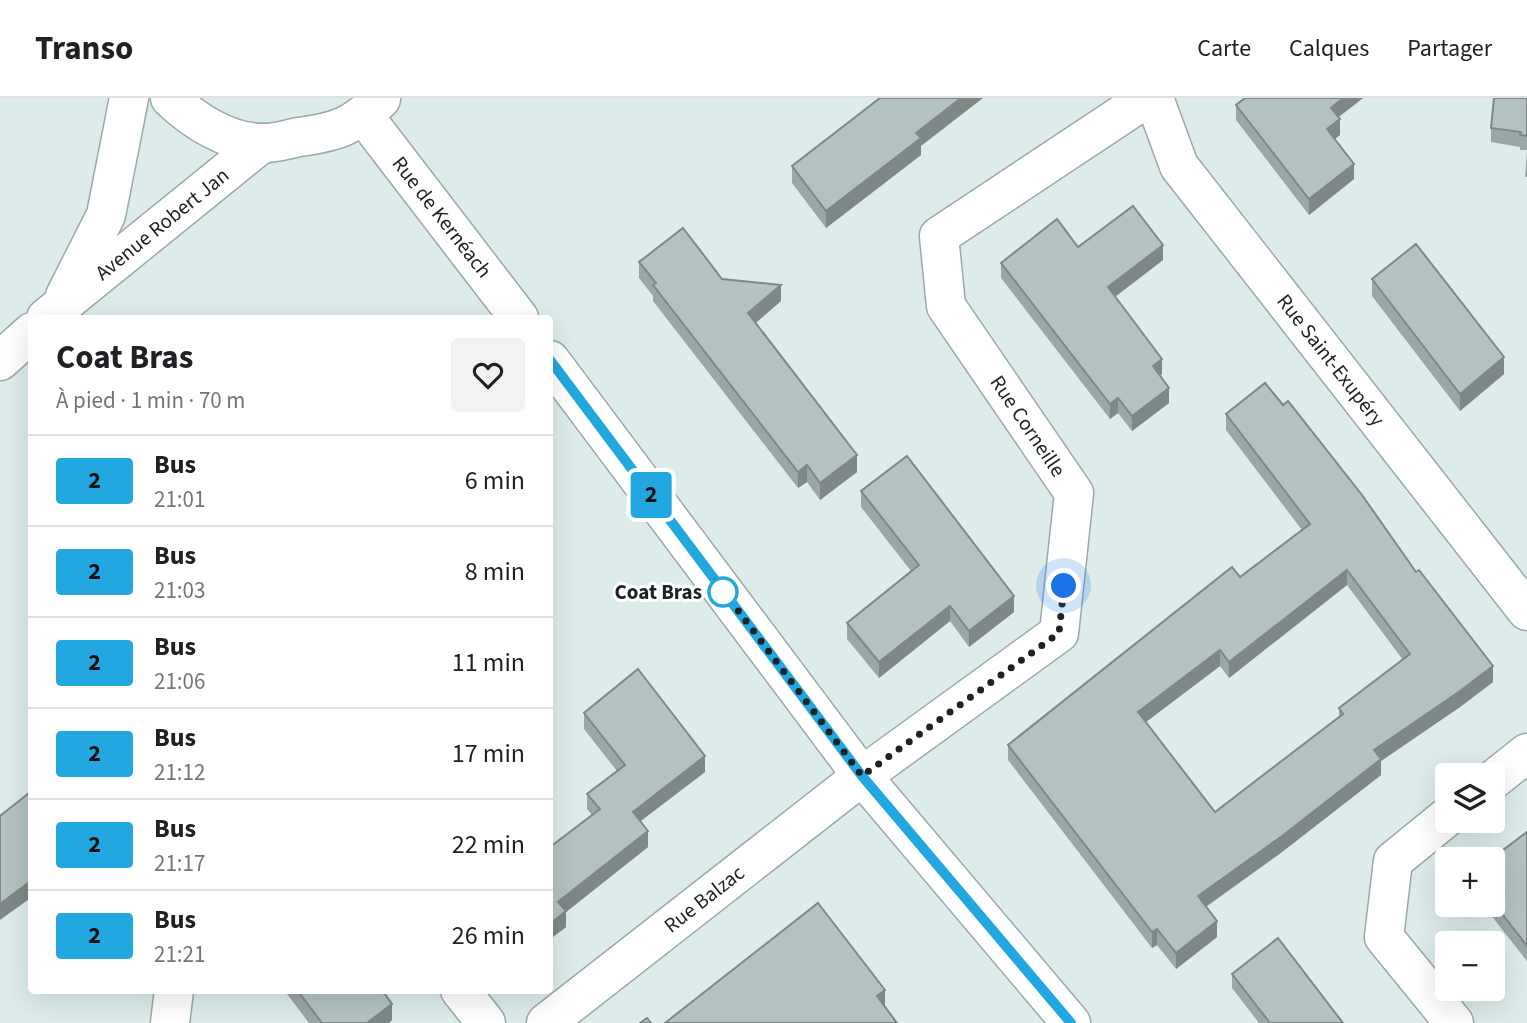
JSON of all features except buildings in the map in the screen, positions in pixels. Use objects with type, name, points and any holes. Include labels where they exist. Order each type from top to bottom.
[{"type":"street","name":"Avenue Robert Jan","points":[[53,312],[106,215],[129,98]]},
{"type":"street","points":[[170,98],[188,115],[223,134],[262,143],[335,132],[373,107]]},
{"type":"street","name":"Rue Corneille","points":[[862,776],[1059,633],[1074,493],[946,306],[939,236],[1147,98]]},
{"type":"street","name":"Rue Saint-Exupéry","points":[[1154,98],[1179,166],[1527,611]]},
{"type":"street","name":"Rue de Kernéach","points":[[373,107],[408,174],[517,315]]},
{"type":"street","name":"Avenue Robert Jan","points":[[53,312],[262,143]]},
{"type":"street","points":[[0,361],[28,336]]},
{"type":"street","points":[[553,364],[862,776],[1071,1023]]},
{"type":"street","points":[[1505,770],[1527,753]]},
{"type":"street","name":"Rue Balzac","points":[[546,1023],[862,776]]},
{"type":"street","points":[[1435,827],[1393,861],[1384,937],[1454,1023]]},
{"type":"street","points":[[170,1023],[174,994]]},
{"type":"street","points":[[463,994],[485,1023]]},
{"type":"bus line","name":"2","points":[[553,364],[862,776],[1071,1023]]},
{"type":"place","name":"Coat Bras","points":[[723,592]]},
{"type":"route","points":[[723,592],[716,581],[862,776],[1059,633],[1064,586]]}]
